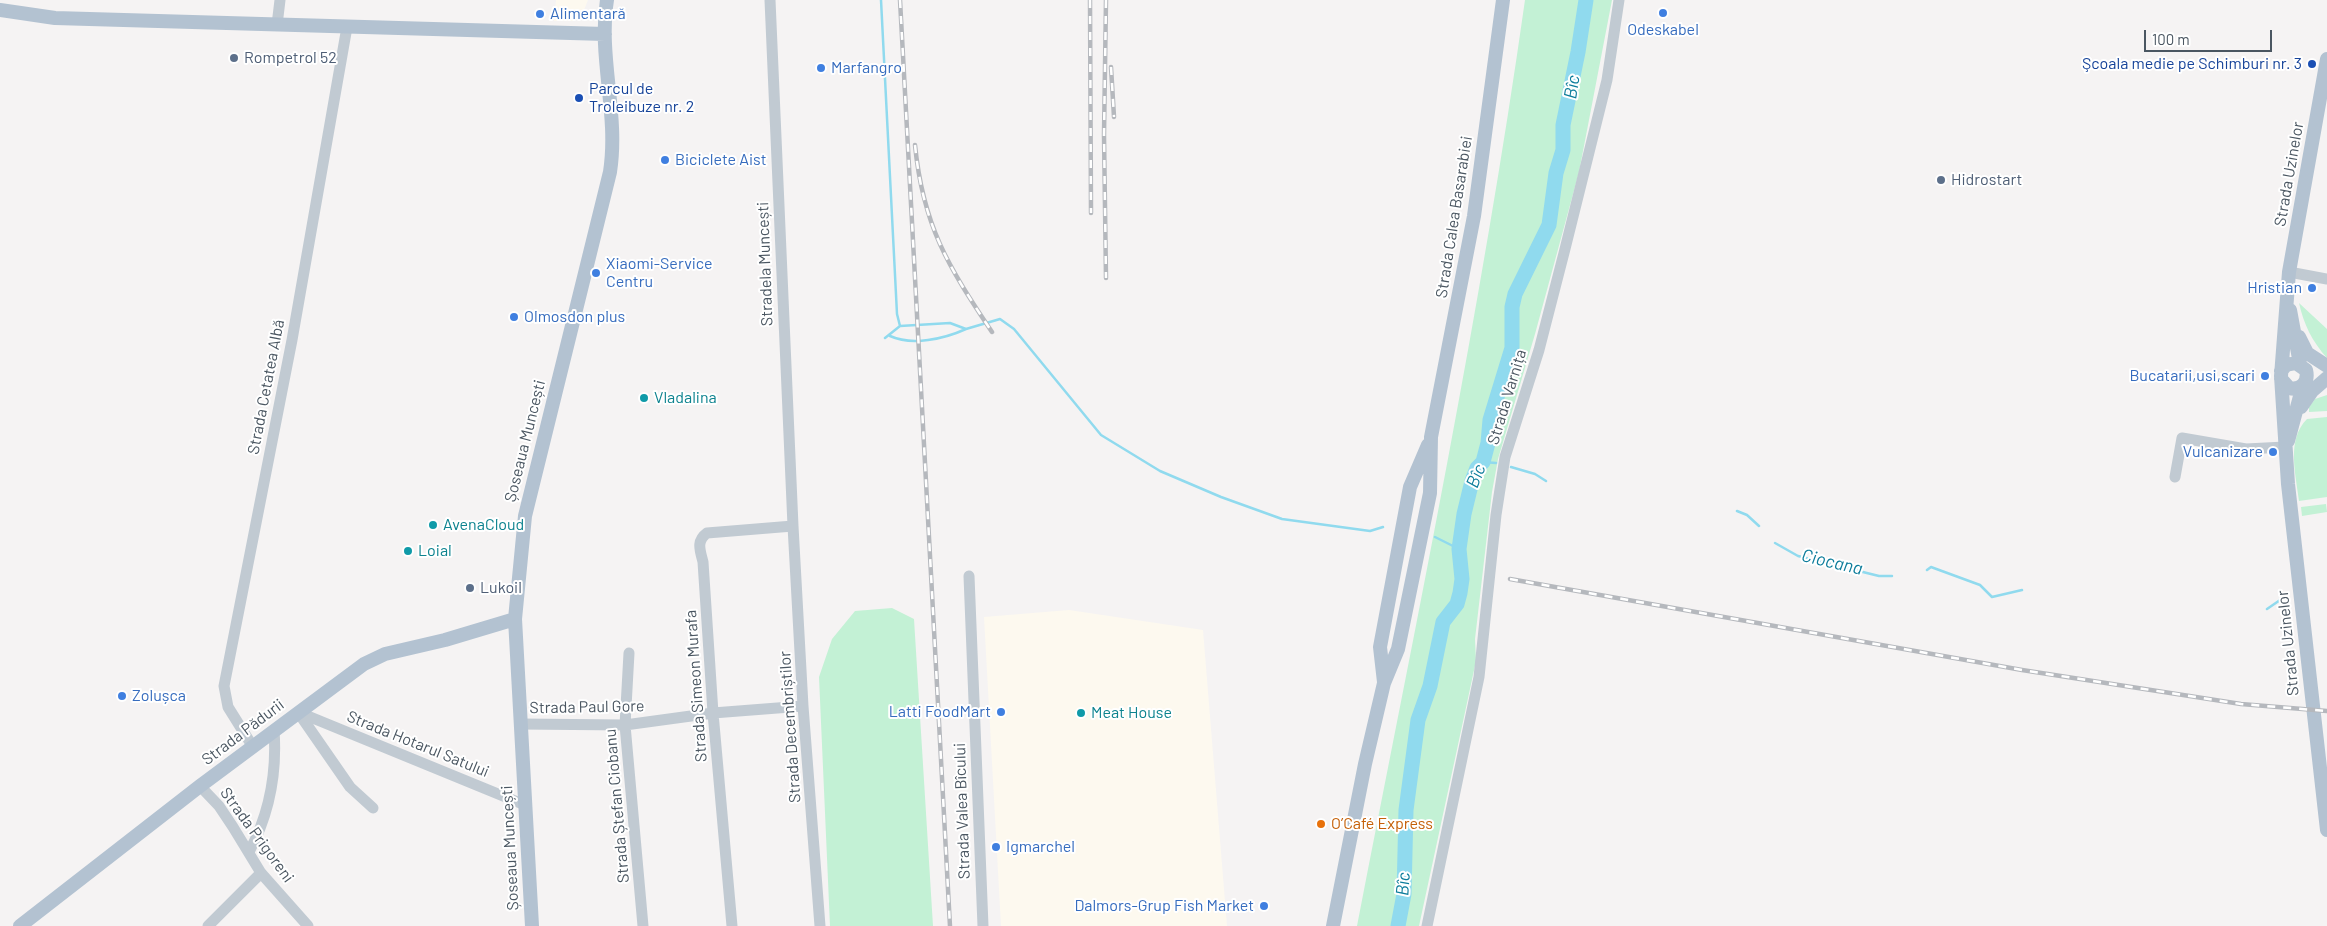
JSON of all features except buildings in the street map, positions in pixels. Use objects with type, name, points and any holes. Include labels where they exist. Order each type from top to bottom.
[{"type":"main road","name":"Șoseaua Muncești","points":[[532,926],[515,619],[525,516],[611,165],[614,130],[605,34],[607,0]]},
{"type":"main road","name":"Strada Calea Basarabiei","points":[[1333,926],[1365,764],[1384,684],[1398,649],[1430,492],[1431,437],[1474,216],[1503,0]]},
{"type":"main road","points":[[0,10],[56,18],[605,34]]},
{"type":"main road","name":"Strada Uzinelor","points":[[2327,59],[2289,272],[2281,375],[2285,449],[2327,830]]},
{"type":"main road","name":"Strada Uzinelor","points":[[2286,297],[2302,365]]},
{"type":"main road","points":[[2294,326],[2307,353],[2327,366]]},
{"type":"main road","points":[[2327,366],[2289,363],[2281,375],[2285,386],[2292,389],[2304,383],[2327,377]]},
{"type":"main road","points":[[2302,365],[2307,374],[2304,383]]},
{"type":"main road","points":[[2295,417],[2312,391],[2327,377]]},
{"type":"main road","name":"Strada Uzinelor","points":[[2285,449],[2304,383]]},
{"type":"main road","name":"Strada Calea Basarabiei","points":[[1384,684],[1380,648],[1410,487],[1431,437]]},
{"type":"main road","points":[[1410,487],[1421,488],[1430,492]]},
{"type":"main road","points":[[1388,610],[1394,617],[1405,615]]},
{"type":"main road","name":"Strada Pădurii","points":[[20,926],[200,786],[364,664],[374,658],[515,619]]},
{"type":"street","points":[[278,25],[280,0]]},
{"type":"street","name":"Stradela Muncești","points":[[770,0],[793,526]]},
{"type":"street","name":"Strada Varnița","points":[[1427,926],[1479,677],[1505,457],[1539,350],[1566,248],[1607,80],[1619,0]]},
{"type":"street","name":"Strada Cetatea Albă","points":[[253,746],[228,707],[224,686],[292,340],[347,27]]},
{"type":"street","points":[[2289,272],[2327,279]]},
{"type":"street","points":[[2175,478],[2182,438],[2246,449],[2285,449]]},
{"type":"street","name":"Strada Decembriștilor","points":[[793,526],[803,706],[820,926]]},
{"type":"street","name":"Strada Simeon Murafa","points":[[732,926],[700,541],[707,533],[793,526]]},
{"type":"street","name":"Strada Valea Bîcului","points":[[969,576],[983,926]]},
{"type":"street","name":"Strada Ștefan Ciobanu","points":[[629,653],[625,725],[643,926]]},
{"type":"street","name":"Strada Paul Gore","points":[[520,724],[625,725],[713,713],[803,706]]},
{"type":"street","points":[[298,712],[350,787],[373,808]]},
{"type":"street","name":"Strada Hotarul Satului","points":[[298,712],[525,805]]},
{"type":"street","points":[[249,852],[265,817],[275,758],[274,730]]},
{"type":"street","name":"Strada Prigoreni","points":[[200,786],[219,806],[261,873],[308,926]]},
{"type":"street","points":[[208,926],[261,873]]},
{"type":"shaded area","points":[[556,0],[588,0],[582,15],[574,21],[554,21]]},
{"type":"shaded area","points":[[1069,610],[1203,630],[1227,926],[1001,926],[984,617]]},
{"type":"green space","points":[[1525,0],[1612,0],[1579,172],[1535,334],[1498,459],[1492,492],[1475,639],[1476,661],[1419,926],[1357,926],[1425,580],[1489,233]]},
{"type":"green space","points":[[2299,303],[2327,329],[2327,358],[2309,332]]},
{"type":"green space","points":[[2327,395],[2327,411],[2309,412],[2309,407],[2315,399]]},
{"type":"green space","points":[[2327,417],[2327,497],[2299,501],[2294,458],[2296,437],[2307,419]]},
{"type":"green space","points":[[2326,504],[2327,512],[2302,516],[2301,507]]},
{"type":"green space","points":[[892,608],[914,619],[933,926],[830,926],[819,677],[832,639],[855,611]]},
{"type":"waterway","points":[[881,0],[897,314],[900,326],[950,323],[966,329],[1000,319],[1014,329],[1101,435],[1160,471],[1221,497],[1282,519],[1370,531],[1383,527]]},
{"type":"waterway","name":"Ciocana","points":[[1398,926],[1404,894],[1406,810],[1418,720],[1430,686],[1443,622],[1457,604],[1460,593],[1462,579],[1459,549],[1464,514],[1472,481],[1477,468],[1483,462],[1488,443],[1490,420],[1512,348],[1512,307],[1515,294],[1549,225],[1556,173],[1563,150],[1563,125],[1578,52],[1586,0]]},
{"type":"waterway","points":[[885,338],[900,326]]},
{"type":"waterway","points":[[890,336],[908,341],[918,341],[948,336],[966,329]]},
{"type":"waterway","name":"Ciocana","points":[[1483,462],[1496,463]]},
{"type":"waterway","name":"Ciocana","points":[[1511,467],[1535,474],[1546,481]]},
{"type":"waterway","name":"Ciocana","points":[[1737,511],[1747,515],[1759,526]]},
{"type":"waterway","points":[[1435,537],[1459,549]]},
{"type":"waterway","name":"Ciocana","points":[[1775,543],[1798,556],[1879,576],[1892,576]]},
{"type":"waterway","name":"Ciocana","points":[[1927,570],[1931,567],[1980,585],[1992,597],[2022,590]]},
{"type":"waterway","name":"Ciocana","points":[[2267,609],[2283,598]]},
{"type":"railway","points":[[900,0],[950,926]]},
{"type":"railway","points":[[1090,0],[1091,213]]},
{"type":"railway","points":[[1106,0],[1104,135],[1106,278]]},
{"type":"railway","points":[[1111,67],[1114,117]]},
{"type":"railway","points":[[915,145],[924,199],[940,244],[950,265],[992,332]]},
{"type":"railway","points":[[1510,579],[2022,670],[2241,704],[2327,711]]},
{"type":"place","name":"Odeskabel","points":[[1663,13]]},
{"type":"place","name":"Alimentară","points":[[540,14]]},
{"type":"place","name":"Rompetrol 52","points":[[234,58]]},
{"type":"place","name":"Şcoala medie pe Schimburi nr. 3","points":[[2312,64]]},
{"type":"place","name":"Marfangro","points":[[821,68]]},
{"type":"place","name":"Parcul de Troleibuze nr. 2","points":[[579,98]]},
{"type":"place","name":"Biciclete Aist","points":[[665,160]]},
{"type":"place","name":"Hidrostart","points":[[1941,180]]},
{"type":"place","name":"Xiaomi-Service Centru","points":[[596,273]]},
{"type":"place","name":"Hristian","points":[[2312,288]]},
{"type":"place","name":"Olmosdon plus","points":[[514,317]]},
{"type":"place","name":"Bucatarii,usi,scari","points":[[2265,376]]},
{"type":"place","name":"Vladalina","points":[[644,398]]},
{"type":"place","name":"Vulcanizare","points":[[2273,452]]},
{"type":"place","name":"AvenaCloud","points":[[433,525]]},
{"type":"place","name":"Loial","points":[[408,551]]},
{"type":"place","name":"Lukoil","points":[[470,588]]},
{"type":"place","name":"Zolușca","points":[[122,696]]},
{"type":"place","name":"Latti FoodMart","points":[[1001,712]]},
{"type":"place","name":"Meat House","points":[[1081,713]]},
{"type":"place","name":"O’Café Express","points":[[1321,824]]},
{"type":"place","name":"Igmarchel","points":[[996,847]]},
{"type":"place","name":"Dalmors-Grup Fish Market","points":[[1264,906]]},
{"type":"water label","name":"Bîc","points":[[1572,87]]},
{"type":"water label","name":"Bîc","points":[[1476,476]]},
{"type":"water label","name":"Bîc","points":[[1403,884]]}]
